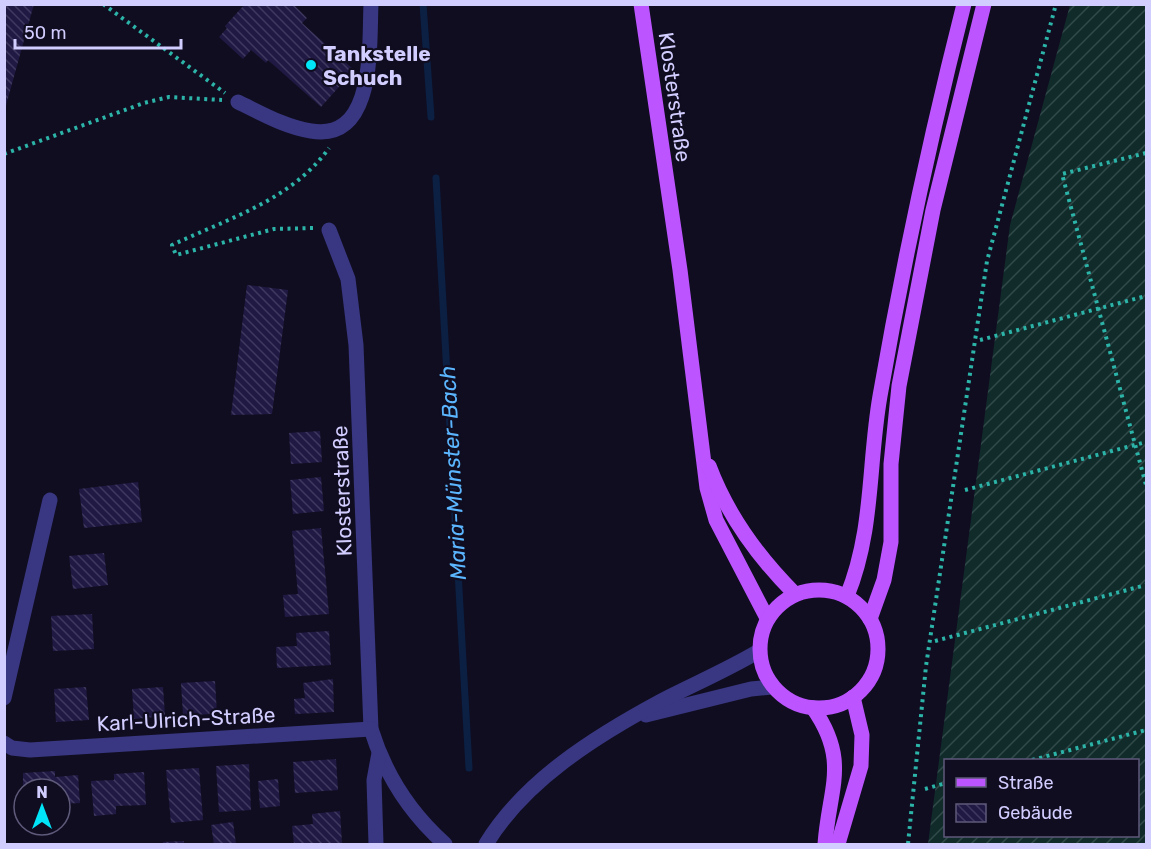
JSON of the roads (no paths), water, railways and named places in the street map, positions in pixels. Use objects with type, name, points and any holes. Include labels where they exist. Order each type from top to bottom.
[{"type":"main road","name":"Klosterstraße","points":[[641,4],[680,270],[707,488],[716,520],[767,618]]},
{"type":"main road","points":[[847,596],[863,552],[875,424],[901,273],[963,4]]},
{"type":"main road","points":[[870,619],[884,580],[891,542],[891,464],[899,386],[933,210],[984,4]]},
{"type":"main road","name":"Klosterstraße","points":[[701,445],[713,476],[739,524],[775,574],[795,594]]},
{"type":"main road","points":[[827,590],[847,596],[857,603],[870,619],[878,639],[876,665],[863,688],[853,697],[833,706],[813,708],[786,699],[772,687],[763,670],[759,651],[760,634],[767,618],[779,604],[795,594],[827,590]]},
{"type":"main road","points":[[838,844],[861,766],[862,735],[853,697]]},
{"type":"main road","points":[[813,708],[829,733],[836,766],[825,844]]},
{"type":"street","points":[[238,102],[294,127],[312,132],[333,130],[346,125],[361,102],[366,83],[371,4]]},
{"type":"street","name":"Klosterstraße","points":[[329,230],[348,279],[356,345],[371,729],[379,753],[409,804],[445,844]]},
{"type":"street","points":[[4,698],[50,500]]},
{"type":"street","points":[[486,844],[535,787],[596,739],[759,651]]},
{"type":"street","points":[[629,720],[751,689],[772,687]]},
{"type":"street","name":"Karl-Ulrich-Straße","points":[[4,743],[12,748],[30,750],[371,729]]},
{"type":"street","name":"Klosterstraße","points":[[376,844],[374,780],[379,753]]},
{"type":"waterway","name":"Maria-Münster-Bach","points":[[423,4],[431,117]]},
{"type":"waterway","name":"Maria-Münster-Bach","points":[[436,178],[469,768]]},
{"type":"place","name":"Tankstelle Schuch","points":[[311,65]]}]
